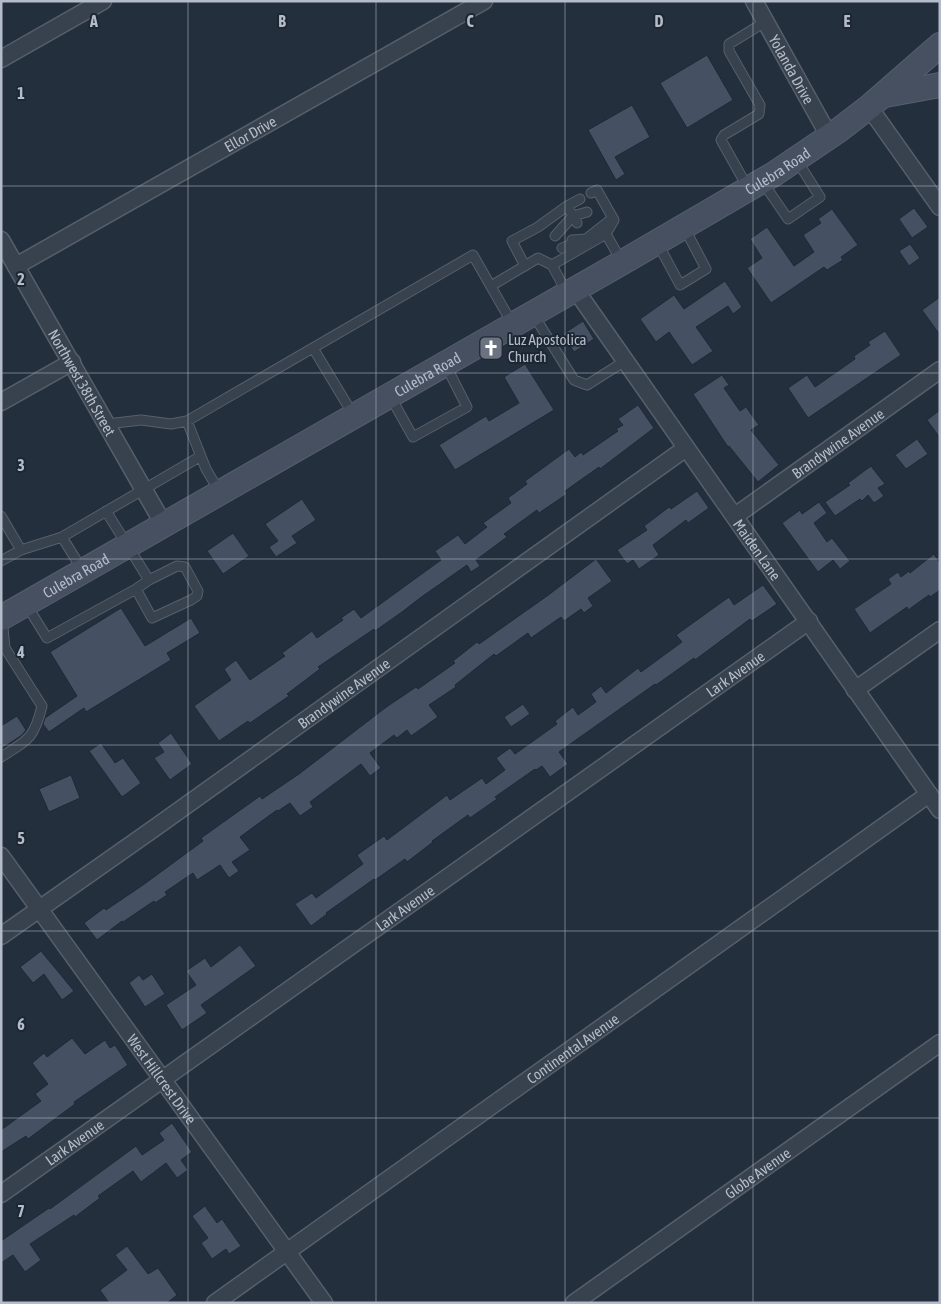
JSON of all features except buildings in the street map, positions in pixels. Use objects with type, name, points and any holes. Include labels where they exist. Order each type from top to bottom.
[{"type":"main road","name":"Culebra Road","points":[[1,618],[755,185],[796,159],[876,101],[940,45]]},
{"type":"main road","points":[[876,101],[940,85]]},
{"type":"street","points":[[1,60],[103,1]]},
{"type":"street","name":"Ellor Drive","points":[[16,266],[484,1]]},
{"type":"street","name":"Yolanda Drive","points":[[754,1],[829,136]]},
{"type":"street","points":[[876,101],[940,207]]},
{"type":"street","name":"Northwest 38th Street","points":[[1,240],[164,525]]},
{"type":"street","name":"Maiden Lane","points":[[571,291],[625,361],[736,516],[940,810]]},
{"type":"street","points":[[1,402],[72,362]]},
{"type":"street","name":"Brandywine Avenue","points":[[736,516],[940,370]]},
{"type":"street","name":"Brandywine Avenue","points":[[1,936],[164,822],[686,448]]},
{"type":"street","name":"Lark Avenue","points":[[1,1194],[809,620]]},
{"type":"street","points":[[855,690],[940,630]]},
{"type":"street","name":"Continental Avenue","points":[[215,1303],[929,794]]},
{"type":"street","name":"West Hillcrest Drive","points":[[1,856],[324,1303]]},
{"type":"street","name":"Globe Avenue","points":[[574,1303],[940,1043]]},
{"type":"lane","points":[[765,22],[729,44],[729,50],[760,105],[759,114],[724,135],[721,140],[755,185],[788,218],[820,197],[796,159]]},
{"type":"lane","points":[[562,248],[606,234],[614,220],[597,190],[591,193]]},
{"type":"lane","points":[[525,266],[512,241],[538,227],[580,199]]},
{"type":"lane","points":[[567,206],[575,219]]},
{"type":"lane","points":[[555,236],[575,219],[588,214]]},
{"type":"lane","points":[[566,229],[575,219]]},
{"type":"lane","points":[[552,265],[609,221]]},
{"type":"lane","points":[[657,242],[680,284],[706,269],[684,227]]},
{"type":"lane","points":[[572,240],[586,239],[596,228]]},
{"type":"lane","points":[[606,234],[622,262]]},
{"type":"lane","points":[[107,424],[141,420],[171,424],[187,421],[473,255],[491,286],[523,319],[574,380],[587,385],[625,361]]},
{"type":"lane","points":[[491,286],[538,258],[552,265],[571,291]]},
{"type":"lane","points":[[313,348],[354,416]]},
{"type":"lane","points":[[390,396],[413,438],[466,407],[445,364]]},
{"type":"lane","points":[[187,421],[206,469],[220,493]]},
{"type":"lane","points":[[1,561],[21,550],[62,537],[201,456]]},
{"type":"lane","points":[[106,511],[149,580]]},
{"type":"lane","points":[[1,516],[21,550]]},
{"type":"lane","points":[[62,537],[83,571]]},
{"type":"lane","points":[[26,604],[47,638],[176,566],[184,567],[198,591],[197,596],[191,600],[152,618],[136,589]]},
{"type":"lane","points":[[1,618],[4,648],[42,706],[33,735],[1,757]]},
{"type":"place","name":"Luz Apostolica Church","points":[[491,348]]}]
